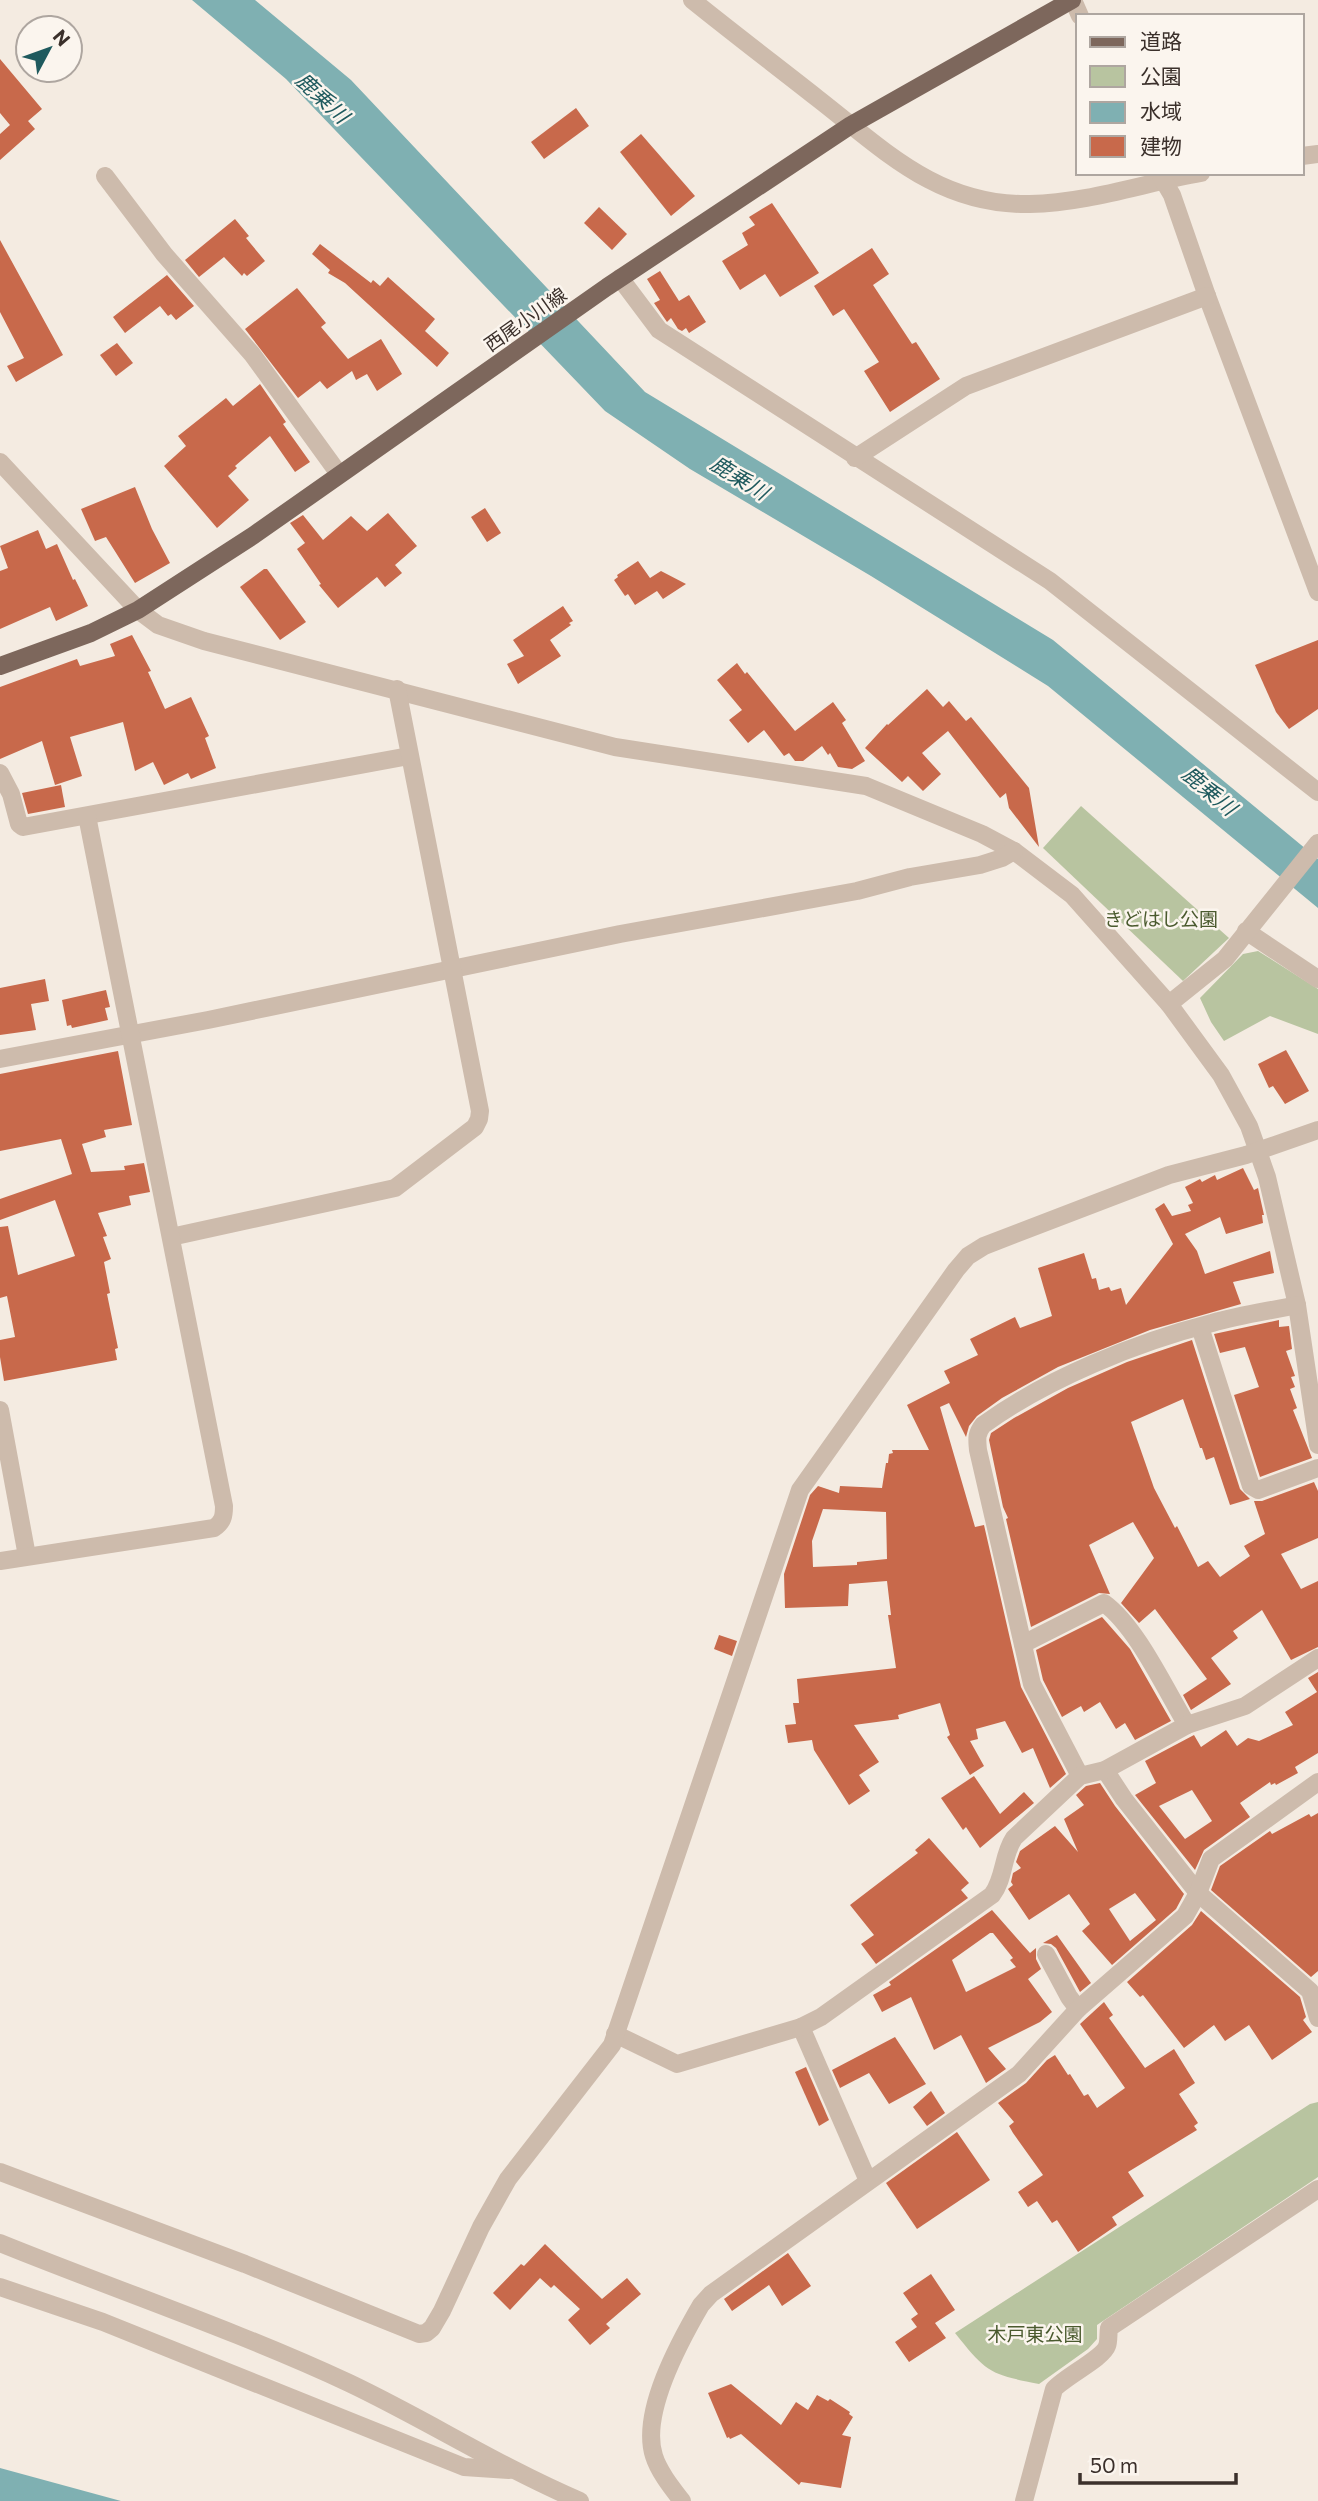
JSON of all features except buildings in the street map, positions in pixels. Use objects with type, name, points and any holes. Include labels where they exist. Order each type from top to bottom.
[{"type":"main road","name":"西尾小川線","points":[[0,666],[91,633],[138,610],[254,535],[613,283],[851,125],[1073,0]]},
{"type":"street","points":[[692,0],[914,173],[960,194],[1027,204],[1076,200],[1161,176],[1172,195],[1318,592]]},
{"type":"street","points":[[105,176],[164,254],[252,354],[340,474]]},
{"type":"street","points":[[613,283],[659,330],[1050,582],[1318,792]]},
{"type":"street","points":[[855,458],[966,386],[1207,296]]},
{"type":"street","points":[[0,462],[138,610],[158,625],[204,641],[615,747],[866,786],[982,834],[1014,851],[1072,895],[1169,1004],[1221,1075],[1249,1126],[1258,1149],[1297,1305],[1318,1445]]},
{"type":"street","points":[[171,1237],[395,1188],[475,1127],[479,1119],[480,1111],[397,690]]},
{"type":"street","points":[[0,774],[11,794],[19,824],[23,827],[409,756]]},
{"type":"street","points":[[0,1561],[214,1528],[224,1516],[87,816]]},
{"type":"street","points":[[1169,1004],[1225,959],[1318,844]]},
{"type":"street","points":[[0,1059],[451,971],[620,934],[858,891],[910,877],[979,865],[1014,851]]},
{"type":"street","points":[[1246,930],[1318,979]]},
{"type":"street","points":[[0,2172],[245,2264],[419,2334],[426,2333],[442,2312],[481,2227],[508,2179],[612,2045],[800,1490],[956,1270],[968,1256],[984,1246],[1168,1175],[1246,1155],[1318,1130]]},
{"type":"street","points":[[1080,1776],[1032,1685],[978,1450],[978,1431],[1024,1397],[1144,1345],[1200,1327],[1297,1305]]},
{"type":"street","points":[[1200,1327],[1251,1486],[1258,1490],[1318,1468]]},
{"type":"street","points":[[0,1410],[27,1556]]},
{"type":"street","points":[[1023,1644],[1104,1603],[1136,1640],[1187,1724]]},
{"type":"street","points":[[615,2034],[677,2064],[801,2027],[821,2017],[983,1903],[998,1888],[1007,1849],[1014,1838],[1080,1776],[1104,1770],[1187,1724],[1245,1706],[1318,1658]]},
{"type":"street","points":[[1104,1770],[1198,1893],[1314,1988],[1318,2018]]},
{"type":"street","points":[[682,2501],[654,2456],[651,2438],[659,2388],[701,2305],[711,2294],[1019,2074],[1078,2009],[1185,1916],[1198,1893],[1211,1859],[1318,1782]]},
{"type":"street","points":[[1046,1954],[1078,2009]]},
{"type":"street","points":[[801,2027],[868,2181]]},
{"type":"street","points":[[1024,2501],[1054,2389],[1063,2378],[1100,2355],[1107,2347],[1109,2328],[1318,2189]]},
{"type":"street","points":[[0,2244],[291,2357],[363,2390],[516,2471],[580,2501]]},
{"type":"street","points":[[0,2287],[103,2322],[464,2467],[516,2471]]},
{"type":"green space","name":"きどはし公園","points":[[1081,806],[1229,938],[1183,981],[1043,848]]},
{"type":"green space","name":"きどはし公園","points":[[1258,951],[1318,989],[1318,1034],[1270,1016],[1224,1041],[1200,998],[1243,954]]},
{"type":"green space","name":"木戸東公園","points":[[1318,2102],[1318,2177],[1097,2325],[1097,2339],[1088,2349],[1039,2384],[990,2370],[955,2333],[1310,2104]]},
{"type":"water","name":"鹿乗川","points":[[192,0],[255,0],[351,80],[645,392],[1053,640],[1318,859],[1318,908],[1048,686],[871,576],[690,469],[605,411],[286,79]]},
{"type":"water","points":[[0,2468],[121,2501],[0,2501]]}]
